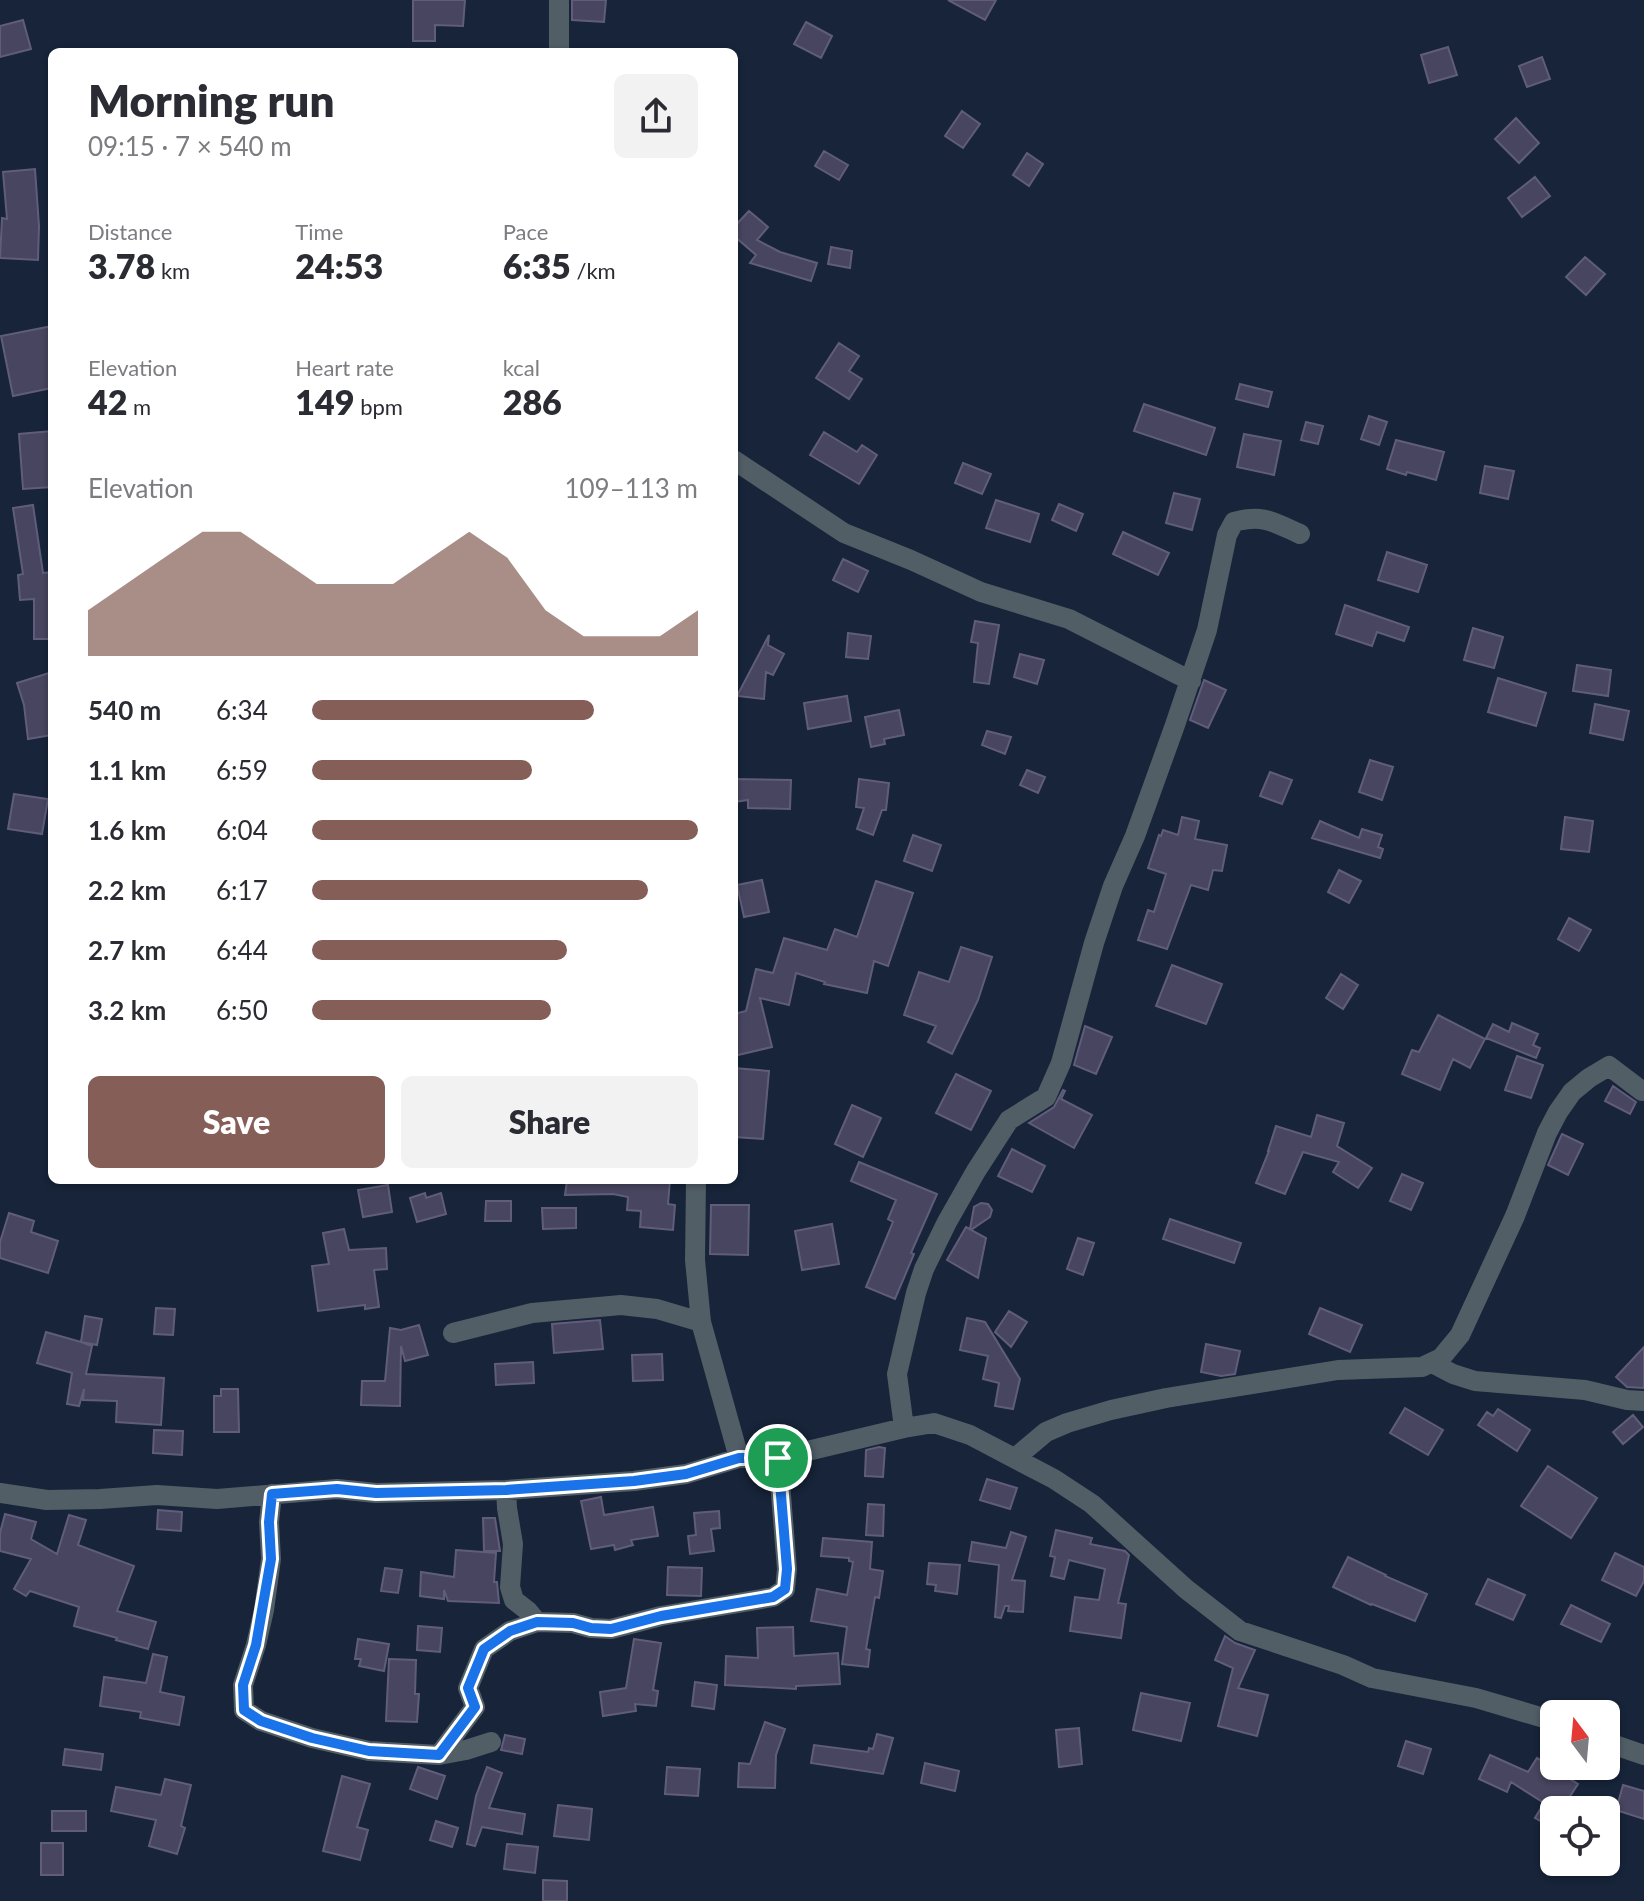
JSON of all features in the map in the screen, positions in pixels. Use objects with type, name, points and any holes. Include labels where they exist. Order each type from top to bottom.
[{"type":"street","points":[[559,0],[559,48]]},
{"type":"street","points":[[738,463],[844,533],[981,592],[1069,619],[1191,681]]},
{"type":"street","points":[[904,1428],[897,1374],[924,1269],[954,1209],[1009,1120],[1046,1097],[1061,1063],[1113,886],[1135,836],[1191,681],[1207,630],[1227,535],[1234,522],[1249,518],[1268,519],[1300,534]]},
{"type":"street","points":[[1015,1458],[1046,1432],[1067,1423],[1166,1398],[1338,1370],[1411,1368],[1441,1358],[1460,1335],[1515,1216],[1547,1133],[1572,1092],[1609,1066],[1642,1091]]},
{"type":"street","points":[[696,1184],[695,1260],[701,1322],[739,1458]]},
{"type":"street","points":[[453,1333],[532,1313],[621,1305],[657,1309],[701,1322]]},
{"type":"street","points":[[1432,1363],[1475,1381],[1585,1390],[1644,1401]]},
{"type":"street","points":[[0,1493],[47,1500],[157,1495],[217,1499],[337,1489],[376,1493],[506,1490],[634,1481],[686,1474],[739,1458],[778,1458],[934,1423],[970,1435],[1015,1458],[1092,1504],[1186,1589],[1240,1631],[1343,1665],[1372,1678],[1476,1698],[1540,1717]]},
{"type":"street","points":[[439,1755],[475,1707],[468,1688],[484,1649],[510,1631],[537,1622],[611,1629],[661,1616],[773,1597],[785,1589],[787,1569],[778,1458]]},
{"type":"street","points":[[506,1490],[513,1544],[510,1587],[514,1600],[537,1622]]},
{"type":"street","points":[[272,1494],[269,1522],[271,1559],[256,1645],[243,1685],[244,1710],[261,1721],[312,1738],[369,1751],[439,1755],[491,1742]]},
{"type":"street","points":[[1620,1747],[1644,1755]]},
{"type":"building","points":[[413,0],[465,0],[463,26],[435,25],[435,41],[413,41]]},
{"type":"building","points":[[572,0],[606,0],[604,22],[572,20]]},
{"type":"building","points":[[948,0],[996,0],[985,20]]},
{"type":"building","points":[[23,20],[31,49],[0,57],[0,26]]},
{"type":"building","points":[[806,22],[832,36],[821,58],[794,44]]},
{"type":"building","points":[[1448,47],[1457,75],[1429,83],[1421,55]]},
{"type":"building","points":[[1542,57],[1550,79],[1527,87],[1519,66]]},
{"type":"building","points":[[962,111],[980,124],[963,148],[945,136]]},
{"type":"building","points":[[1516,118],[1539,143],[1519,163],[1495,139]]},
{"type":"building","points":[[824,151],[848,165],[839,180],[815,166]]},
{"type":"building","points":[[1027,153],[1043,164],[1029,186],[1013,175]]},
{"type":"building","points":[[35,169],[38,260],[0,258],[2,218],[7,219],[3,172]]},
{"type":"building","points":[[1535,177],[1550,196],[1522,217],[1508,198]]},
{"type":"building","points":[[749,211],[768,227],[757,240],[780,252],[817,263],[811,281],[750,263],[756,255],[738,239],[738,223]]},
{"type":"building","points":[[831,247],[852,251],[850,268],[828,264]]},
{"type":"building","points":[[1585,257],[1605,274],[1586,295],[1566,277]]},
{"type":"building","points":[[48,327],[48,389],[13,396],[1,336]]},
{"type":"building","points":[[839,343],[859,356],[849,371],[862,379],[849,399],[816,378]]},
{"type":"building","points":[[1240,384],[1272,392],[1268,407],[1236,399]]},
{"type":"building","points":[[1144,404],[1215,428],[1206,455],[1134,431]]},
{"type":"building","points":[[1369,416],[1387,422],[1379,445],[1361,439]]},
{"type":"building","points":[[1306,422],[1323,426],[1318,444],[1301,440]]},
{"type":"building","points":[[48,431],[48,487],[23,489],[19,434]]},
{"type":"building","points":[[824,432],[857,452],[862,445],[877,455],[859,484],[810,455]]},
{"type":"building","points":[[1244,434],[1281,441],[1274,475],[1237,467]]},
{"type":"building","points":[[1396,440],[1444,452],[1436,480],[1387,469]]},
{"type":"building","points":[[963,463],[991,474],[982,494],[955,483]]},
{"type":"building","points":[[1485,466],[1514,471],[1508,499],[1480,493]]},
{"type":"building","points":[[1174,493],[1200,499],[1192,530],[1166,523]]},
{"type":"building","points":[[996,500],[1039,514],[1030,542],[986,528]]},
{"type":"building","points":[[1059,504],[1083,514],[1076,531],[1052,520]]},
{"type":"building","points":[[33,505],[43,573],[48,572],[48,639],[34,639],[34,599],[20,600],[18,575],[23,574],[13,508]]},
{"type":"building","points":[[1123,532],[1169,553],[1158,575],[1113,554]]},
{"type":"building","points":[[1387,552],[1427,565],[1418,592],[1378,580]]},
{"type":"building","points":[[843,559],[868,571],[858,592],[833,580]]},
{"type":"building","points":[[1345,605],[1409,627],[1404,641],[1377,632],[1372,646],[1336,634]]},
{"type":"building","points":[[975,621],[999,625],[989,684],[974,682],[978,643],[971,642]]},
{"type":"building","points":[[1473,628],[1503,637],[1494,668],[1464,660]]},
{"type":"building","points":[[848,633],[871,636],[868,659],[846,657]]},
{"type":"building","points":[[769,635],[768,645],[784,654],[773,675],[766,672],[764,699],[738,694]]},
{"type":"building","points":[[1020,654],[1044,660],[1037,684],[1014,677]]},
{"type":"building","points":[[1577,665],[1611,670],[1608,696],[1573,691]]},
{"type":"building","points":[[48,673],[48,736],[28,739],[24,705],[17,683]]},
{"type":"building","points":[[1498,678],[1546,693],[1536,726],[1488,712]]},
{"type":"building","points":[[1204,680],[1226,690],[1208,728],[1190,720]]},
{"type":"building","points":[[847,696],[851,721],[808,729],[804,703]]},
{"type":"building","points":[[1595,704],[1629,711],[1623,740],[1590,733]]},
{"type":"building","points":[[899,710],[904,735],[884,739],[885,744],[871,747],[865,717]]},
{"type":"building","points":[[987,731],[1011,737],[1005,754],[982,745]]},
{"type":"building","points":[[1370,760],[1393,767],[1382,800],[1359,792]]},
{"type":"building","points":[[1027,770],[1045,777],[1038,793],[1020,785]]},
{"type":"building","points":[[1270,772],[1292,780],[1282,804],[1260,796]]},
{"type":"building","points":[[738,779],[791,780],[790,809],[748,808],[748,800],[738,801]]},
{"type":"building","points":[[859,779],[889,783],[886,810],[882,810],[873,835],[857,829],[864,808],[856,807]]},
{"type":"building","points":[[14,794],[48,799],[42,834],[8,829]]},
{"type":"building","points":[[1182,817],[1199,821],[1195,839],[1227,845],[1222,871],[1213,870],[1208,890],[1191,885],[1167,949],[1138,940],[1148,910],[1154,912],[1166,874],[1148,868],[1159,835],[1163,830],[1178,835]]},
{"type":"building","points":[[1565,817],[1593,821],[1589,852],[1561,849]]},
{"type":"building","points":[[1320,821],[1359,838],[1362,829],[1382,835],[1378,847],[1383,849],[1380,858],[1312,838]]},
{"type":"building","points":[[913,835],[941,845],[932,871],[904,861]]},
{"type":"building","points":[[1339,870],[1361,881],[1349,903],[1328,892]]},
{"type":"building","points":[[762,880],[769,912],[744,917],[738,885]]},
{"type":"building","points":[[876,881],[913,893],[888,966],[874,961],[867,993],[824,984],[796,973],[789,1005],[760,998],[772,1047],[738,1055],[738,1013],[746,1011],[756,969],[773,973],[784,938],[827,950],[835,929],[857,937]]},
{"type":"building","points":[[1569,918],[1591,930],[1579,951],[1558,939]]},
{"type":"building","points":[[961,947],[992,957],[978,1000],[952,1054],[928,1042],[936,1026],[904,1015],[919,972],[949,982]]},
{"type":"building","points":[[1172,965],[1222,984],[1206,1024],[1156,1006]]},
{"type":"building","points":[[1341,974],[1358,985],[1343,1009],[1326,998]]},
{"type":"building","points":[[1438,1015],[1485,1039],[1470,1068],[1453,1059],[1440,1090],[1402,1074],[1412,1050],[1419,1052]]},
{"type":"building","points":[[1512,1023],[1538,1034],[1533,1045],[1540,1048],[1536,1058],[1486,1038],[1493,1024],[1509,1032]]},
{"type":"building","points":[[1085,1026],[1112,1037],[1096,1074],[1074,1065]]},
{"type":"building","points":[[1517,1056],[1543,1065],[1531,1098],[1505,1090]]},
{"type":"building","points":[[738,1068],[769,1071],[763,1139],[738,1137]]},
{"type":"building","points":[[956,1074],[991,1091],[971,1130],[936,1113]]},
{"type":"building","points":[[1613,1086],[1636,1102],[1630,1114],[1605,1101]]},
{"type":"building","points":[[1063,1090],[1061,1099],[1092,1115],[1074,1148],[1029,1123],[1054,1107]]},
{"type":"building","points":[[852,1105],[881,1118],[863,1157],[835,1144]]},
{"type":"building","points":[[1317,1115],[1344,1123],[1337,1146],[1372,1168],[1358,1188],[1333,1172],[1339,1162],[1303,1152],[1285,1194],[1256,1183],[1276,1126],[1311,1137]]},
{"type":"building","points":[[1562,1134],[1583,1144],[1568,1175],[1548,1165]]},
{"type":"building","points":[[1012,1149],[1045,1166],[1032,1192],[998,1176]]},
{"type":"building","points":[[859,1162],[937,1194],[895,1299],[866,1287],[893,1222],[888,1219],[896,1200],[851,1181]]},
{"type":"building","points":[[1402,1174],[1423,1183],[1411,1210],[1390,1201]]},
{"type":"building","points":[[566,1184],[670,1184],[668,1204],[675,1205],[673,1230],[640,1227],[641,1211],[627,1210],[628,1197],[613,1194],[565,1195]]},
{"type":"building","points":[[388,1185],[392,1212],[363,1217],[358,1190]]},
{"type":"building","points":[[425,1193],[426,1198],[441,1193],[446,1214],[417,1222],[410,1198]]},
{"type":"building","points":[[486,1201],[511,1201],[511,1221],[485,1221]]},
{"type":"building","points":[[981,1203],[988,1204],[992,1210],[990,1217],[971,1230],[986,1238],[978,1278],[947,1260],[966,1227],[970,1229],[974,1207]]},
{"type":"building","points":[[711,1205],[749,1205],[748,1255],[710,1254]]},
{"type":"building","points":[[542,1208],[576,1208],[576,1228],[543,1229]]},
{"type":"building","points":[[9,1213],[34,1221],[31,1232],[58,1241],[48,1273],[0,1258],[0,1242]]},
{"type":"building","points":[[1170,1219],[1241,1243],[1234,1263],[1163,1239]]},
{"type":"building","points":[[832,1224],[839,1264],[802,1270],[795,1231]]},
{"type":"building","points":[[344,1229],[349,1250],[386,1248],[387,1269],[374,1270],[379,1307],[365,1309],[365,1305],[318,1311],[312,1266],[329,1264],[323,1233]]},
{"type":"building","points":[[1078,1238],[1094,1243],[1083,1275],[1067,1269]]},
{"type":"building","points":[[156,1308],[175,1309],[173,1335],[154,1334]]},
{"type":"building","points":[[1320,1308],[1362,1325],[1350,1352],[1309,1334]]},
{"type":"building","points":[[1009,1311],[1027,1322],[1011,1347],[995,1332]]},
{"type":"building","points":[[85,1316],[102,1319],[97,1345],[81,1342]]},
{"type":"building","points":[[967,1318],[985,1322],[1020,1379],[1013,1409],[995,1406],[999,1383],[983,1379],[988,1356],[960,1350]]},
{"type":"building","points":[[600,1320],[603,1349],[554,1353],[552,1324]]},
{"type":"building","points":[[419,1325],[428,1355],[405,1361],[401,1346],[400,1406],[361,1405],[362,1381],[385,1381],[390,1328],[401,1330]]},
{"type":"building","points":[[46,1332],[92,1346],[86,1374],[164,1378],[161,1425],[116,1422],[117,1401],[83,1400],[84,1389],[79,1406],[67,1404],[72,1373],[37,1363]]},
{"type":"building","points":[[1206,1344],[1240,1351],[1235,1374],[1221,1376],[1201,1372]]},
{"type":"building","points":[[1644,1347],[1644,1388],[1627,1387],[1616,1377]]},
{"type":"building","points":[[662,1354],[663,1380],[633,1381],[632,1355]]},
{"type":"building","points":[[533,1362],[534,1383],[496,1385],[495,1364]]},
{"type":"building","points":[[221,1389],[238,1389],[239,1432],[214,1432],[214,1396],[221,1396]]},
{"type":"building","points":[[1405,1408],[1443,1430],[1428,1455],[1390,1433]]},
{"type":"building","points":[[1498,1409],[1530,1430],[1517,1451],[1478,1425],[1487,1412],[1493,1416]]},
{"type":"building","points":[[1633,1415],[1643,1427],[1623,1444],[1613,1432]]},
{"type":"building","points":[[154,1430],[183,1431],[182,1455],[153,1453]]},
{"type":"building","points":[[885,1448],[883,1477],[865,1476],[866,1450]]},
{"type":"building","points":[[1548,1466],[1597,1498],[1571,1538],[1521,1506]]},
{"type":"building","points":[[987,1479],[1017,1488],[1010,1509],[980,1500]]},
{"type":"building","points":[[601,1497],[604,1515],[653,1507],[658,1536],[631,1540],[633,1545],[615,1550],[614,1545],[591,1549],[581,1501]]},
{"type":"building","points":[[868,1504],[884,1505],[883,1536],[866,1535]]},
{"type":"building","points":[[158,1510],[182,1512],[181,1531],[157,1529]]},
{"type":"building","points":[[719,1511],[720,1528],[711,1529],[714,1551],[690,1554],[688,1536],[696,1535],[694,1513]]},
{"type":"building","points":[[5,1514],[36,1522],[31,1539],[57,1554],[69,1515],[86,1520],[78,1545],[134,1566],[117,1611],[156,1622],[148,1649],[74,1626],[79,1607],[30,1591],[26,1596],[14,1589],[31,1559],[0,1551],[0,1533]]},
{"type":"building","points":[[483,1518],[495,1518],[500,1551],[484,1551]]},
{"type":"building","points":[[1056,1530],[1092,1538],[1090,1544],[1125,1551],[1129,1555],[1118,1603],[1126,1604],[1121,1638],[1070,1631],[1075,1597],[1099,1600],[1105,1569],[1069,1560],[1064,1579],[1051,1576],[1055,1557],[1050,1556]]},
{"type":"building","points":[[1011,1532],[1026,1537],[1012,1580],[1025,1581],[1023,1612],[1008,1611],[1009,1606],[1005,1606],[1001,1618],[995,1617],[999,1565],[969,1561],[972,1542],[1006,1548]]},
{"type":"building","points":[[823,1538],[872,1542],[870,1569],[883,1571],[866,1649],[870,1650],[868,1667],[842,1664],[847,1627],[811,1621],[817,1589],[847,1595],[853,1562],[849,1558],[821,1556]]},
{"type":"building","points":[[456,1550],[496,1553],[494,1582],[497,1582],[499,1603],[448,1601],[444,1590],[444,1599],[420,1596],[421,1572],[454,1577]]},
{"type":"building","points":[[1615,1553],[1644,1567],[1644,1581],[1636,1596],[1602,1580]]},
{"type":"building","points":[[1348,1557],[1427,1594],[1415,1621],[1333,1587]]},
{"type":"building","points":[[929,1563],[960,1565],[957,1594],[935,1591],[936,1585],[927,1584]]},
{"type":"building","points":[[668,1567],[702,1568],[701,1596],[667,1595]]},
{"type":"building","points":[[385,1568],[402,1570],[398,1593],[381,1591]]},
{"type":"building","points":[[1488,1579],[1525,1595],[1513,1620],[1476,1604]]},
{"type":"building","points":[[1571,1605],[1610,1624],[1601,1642],[1561,1624]]},
{"type":"building","points":[[418,1626],[442,1628],[440,1652],[417,1650]]},
{"type":"building","points":[[793,1627],[794,1656],[838,1653],[840,1684],[796,1686],[796,1689],[725,1685],[726,1656],[758,1658],[757,1628]]},
{"type":"building","points":[[1225,1636],[1255,1650],[1238,1688],[1268,1695],[1257,1736],[1218,1726],[1233,1668],[1215,1660]]},
{"type":"building","points":[[358,1639],[389,1644],[384,1671],[359,1666],[361,1659],[355,1659]]},
{"type":"building","points":[[634,1639],[661,1643],[653,1690],[658,1691],[656,1706],[635,1704],[636,1711],[603,1716],[600,1692],[626,1688]]},
{"type":"building","points":[[153,1654],[167,1657],[160,1692],[184,1697],[179,1725],[140,1718],[141,1712],[100,1706],[104,1677],[146,1683]]},
{"type":"building","points":[[389,1659],[416,1660],[415,1694],[419,1694],[417,1722],[386,1721]]},
{"type":"building","points":[[695,1682],[717,1685],[714,1709],[692,1706]]},
{"type":"building","points":[[1141,1693],[1190,1703],[1181,1741],[1133,1730]]},
{"type":"building","points":[[765,1722],[785,1729],[776,1755],[775,1788],[738,1787],[739,1763],[750,1764]]},
{"type":"building","points":[[1079,1728],[1082,1764],[1059,1767],[1056,1730]]},
{"type":"building","points":[[877,1734],[893,1738],[883,1774],[811,1763],[814,1745],[868,1752],[869,1748],[873,1749]]},
{"type":"building","points":[[505,1735],[525,1739],[522,1754],[501,1750]]},
{"type":"building","points":[[1406,1741],[1431,1749],[1423,1774],[1398,1766]]},
{"type":"building","points":[[65,1749],[103,1754],[101,1770],[63,1765]]},
{"type":"building","points":[[1490,1755],[1528,1772],[1537,1758],[1540,1760],[1540,1780],[1572,1780],[1578,1784],[1570,1796],[1540,1796],[1540,1800],[1511,1782],[1507,1792],[1479,1779]]},
{"type":"building","points":[[925,1763],[959,1771],[955,1791],[921,1783]]},
{"type":"building","points":[[418,1767],[445,1776],[437,1799],[410,1789]]},
{"type":"building","points":[[487,1767],[502,1773],[489,1808],[525,1814],[522,1834],[482,1827],[475,1846],[467,1844],[476,1796]]},
{"type":"building","points":[[667,1767],[700,1769],[698,1796],[665,1794]]},
{"type":"building","points":[[342,1776],[370,1784],[357,1827],[368,1830],[360,1860],[323,1851]]},
{"type":"building","points":[[165,1779],[191,1785],[181,1826],[185,1828],[177,1854],[149,1846],[156,1820],[111,1811],[116,1787],[161,1795]]},
{"type":"building","points":[[1623,1785],[1644,1791],[1644,1819],[1620,1811]]},
{"type":"building","points":[[558,1805],[592,1809],[589,1840],[554,1836]]},
{"type":"building","points":[[52,1811],[86,1811],[86,1831],[52,1831]]},
{"type":"building","points":[[436,1821],[458,1828],[452,1847],[430,1840]]},
{"type":"building","points":[[41,1843],[63,1843],[63,1875],[41,1875]]},
{"type":"building","points":[[507,1844],[538,1847],[535,1873],[504,1869]]},
{"type":"building","points":[[543,1880],[567,1881],[567,1901],[543,1901]]},
{"type":"route","points":[[739,1458],[778,1458],[787,1569],[785,1589],[773,1597],[661,1616],[611,1629],[537,1622],[510,1631],[484,1649],[468,1688],[475,1707],[439,1755],[369,1751],[312,1738],[261,1721],[244,1710],[243,1685],[264,1610],[271,1559],[269,1522],[272,1494],[337,1489],[376,1493],[506,1490],[634,1481],[686,1474],[739,1458]]}]
